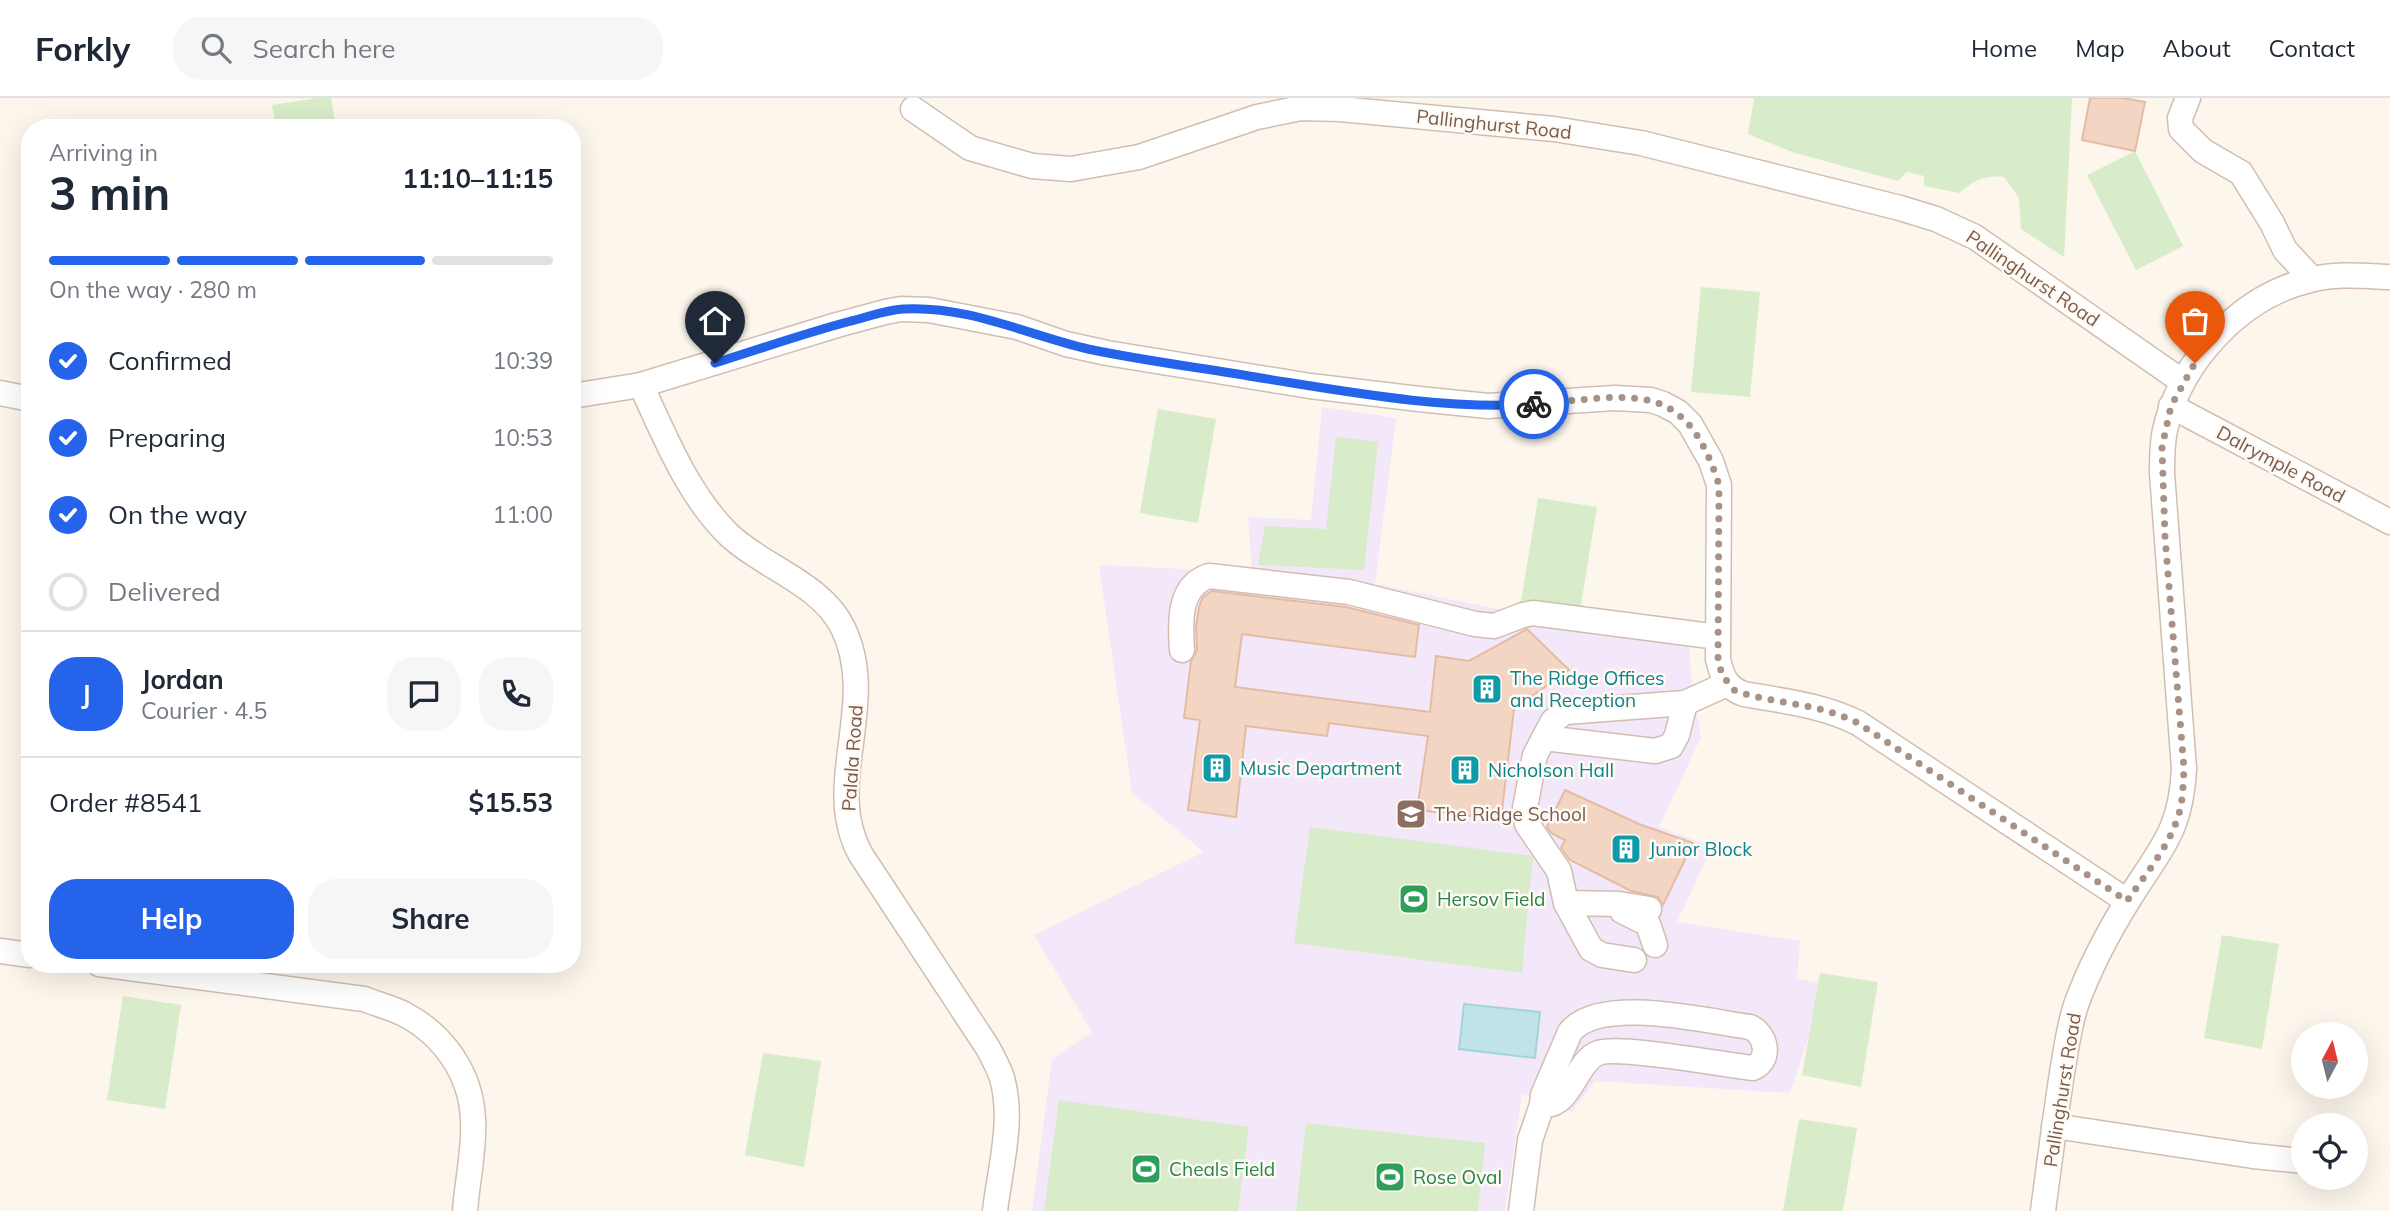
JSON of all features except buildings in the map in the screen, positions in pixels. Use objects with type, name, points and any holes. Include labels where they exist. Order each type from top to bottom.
[{"type":"street","points":[[2188,98],[2180,118],[2181,128],[2203,151],[2241,173],[2272,223],[2285,250],[2312,279]]},
{"type":"street","name":"Pallinghurst Road","points":[[912,109],[970,148],[1032,166],[1071,169],[1139,157],[1249,120],[1301,108],[1340,109],[1617,138],[1900,208],[1949,224],[1975,237],[2183,382],[2171,406],[2162,447],[2184,769],[2183,795],[2178,817],[2168,839],[2127,901],[2090,971],[2076,1005],[2068,1035],[2043,1211]]},
{"type":"street","points":[[2278,290],[2285,250]]},
{"type":"street","points":[[2183,382],[2206,348],[2220,333],[2264,297],[2312,279],[2390,277]]},
{"type":"street","points":[[581,395],[641,385],[836,325],[886,312],[917,309],[1017,327],[1066,344],[1107,353],[1310,386],[1488,406],[1615,398],[1651,400],[1678,412],[1690,424],[1711,461],[1719,485],[1718,659],[1727,684],[1744,694],[1818,707],[1839,713],[1858,723],[2127,901]]},
{"type":"street","name":"Palala Road","points":[[641,385],[684,473],[709,514],[759,558],[824,602],[843,628],[855,660],[857,682],[847,800],[849,828],[862,855],[988,1048],[1001,1074],[1005,1091],[1006,1126],[995,1211]]},
{"type":"street","points":[[0,393],[21,398]]},
{"type":"street","name":"Dalrymple Road","points":[[2171,406],[2390,522]]},
{"type":"street","points":[[1182,650],[1183,603],[1196,583],[1209,576],[1349,592],[1475,624],[1494,626],[1533,613],[1718,637]]},
{"type":"street","points":[[1634,960],[1596,953],[1566,903],[1559,871],[1529,829],[1525,817],[1535,755],[1553,722],[1565,712],[1685,703],[1727,684]]},
{"type":"street","points":[[1544,738],[1655,751],[1671,746],[1677,735],[1685,703]]},
{"type":"street","points":[[1566,903],[1619,904],[1649,909]]},
{"type":"street","points":[[1619,904],[1621,911],[1648,924],[1655,945]]},
{"type":"street","points":[[0,951],[21,954]]},
{"type":"street","points":[[177,973],[364,999],[404,1014],[427,1029],[447,1048],[459,1065],[470,1098],[474,1119],[465,1211]]},
{"type":"street","points":[[1521,1211],[1530,1140],[1542,1105],[1542,1095],[1570,1032],[1576,1025],[1594,1016],[1611,1012],[1646,1013],[1756,1030],[1764,1041],[1764,1059],[1760,1065],[1753,1068],[1636,1052],[1600,1052],[1584,1065],[1560,1098],[1552,1104],[1542,1105]]},
{"type":"street","points":[[2054,1126],[2291,1160]]},
{"type":"shaded area","name":"The Ridge School","points":[[1322,407],[1396,418],[1375,584],[1513,612],[1521,599],[1688,619],[1691,676],[1701,737],[1659,827],[1712,847],[1677,922],[1800,941],[1797,978],[1826,985],[1790,1093],[1595,1081],[1572,1112],[1522,1094],[1505,1211],[1032,1211],[1052,1059],[1092,1032],[1034,935],[1204,852],[1132,793],[1099,565],[1252,572],[1248,517],[1311,520]]},
{"type":"green space","points":[[331,98],[334,119],[274,119],[272,105]]},
{"type":"green space","points":[[1754,98],[2072,98],[2064,257],[2021,229],[2019,198],[2004,177],[1980,179],[1959,193],[1924,186],[1924,176],[1907,172],[1898,181],[1795,153],[1748,134]]},
{"type":"green space","points":[[2135,151],[2183,246],[2136,270],[2087,175]]},
{"type":"green space","points":[[1701,287],[1760,292],[1750,397],[1691,392]]},
{"type":"green space","points":[[1158,409],[1216,419],[1198,523],[1140,513]]},
{"type":"green space","points":[[1336,437],[1378,442],[1364,570],[1258,565],[1265,526],[1326,529]]},
{"type":"green space","points":[[1538,498],[1597,507],[1580,611],[1521,602]]},
{"type":"green space","name":"Hersov Field","points":[[1310,827],[1533,856],[1522,973],[1294,943]]},
{"type":"green space","points":[[2222,935],[2279,944],[2262,1049],[2204,1038]]},
{"type":"green space","points":[[1820,973],[1878,982],[1861,1087],[1802,1075]]},
{"type":"green space","points":[[123,996],[181,1005],[165,1109],[107,1100]]},
{"type":"green space","points":[[763,1053],[821,1061],[804,1167],[745,1155]]},
{"type":"green space","name":"Cheals Field","points":[[1059,1100],[1249,1127],[1238,1211],[1044,1211]]},
{"type":"green space","points":[[1799,1119],[1857,1128],[1843,1211],[1783,1211]]},
{"type":"green space","name":"Rose Oval","points":[[1306,1123],[1485,1143],[1478,1211],[1296,1211]]},
{"type":"water","points":[[1464,1004],[1540,1012],[1535,1058],[1459,1049]]},
{"type":"way so far","points":[[1534,404],[1615,398],[1651,400],[1678,412],[1690,424],[1703,444],[1719,485],[1718,659],[1722,675],[1735,691],[1818,707],[1839,713],[1858,723],[2127,901],[2168,839],[2178,817],[2183,795],[2184,769],[2165,537],[2162,447],[2171,406],[2195,363]]},
{"type":"place","name":"The Ridge Offices and Reception","points":[[1487,689]]},
{"type":"place","name":"Music Department","points":[[1217,768]]},
{"type":"place","name":"Nicholson Hall","points":[[1465,770]]},
{"type":"place","name":"The Ridge School","points":[[1411,814]]},
{"type":"place","name":"Junior Block","points":[[1626,849]]},
{"type":"place","name":"Hersov Field","points":[[1414,899]]},
{"type":"place","name":"Cheals Field","points":[[1146,1169]]},
{"type":"place","name":"Rose Oval","points":[[1390,1177]]},
{"type":"route","points":[[715,363],[836,325],[901,309],[917,309],[1017,327],[1066,344],[1107,353],[1310,386],[1488,406],[1534,404]]}]
